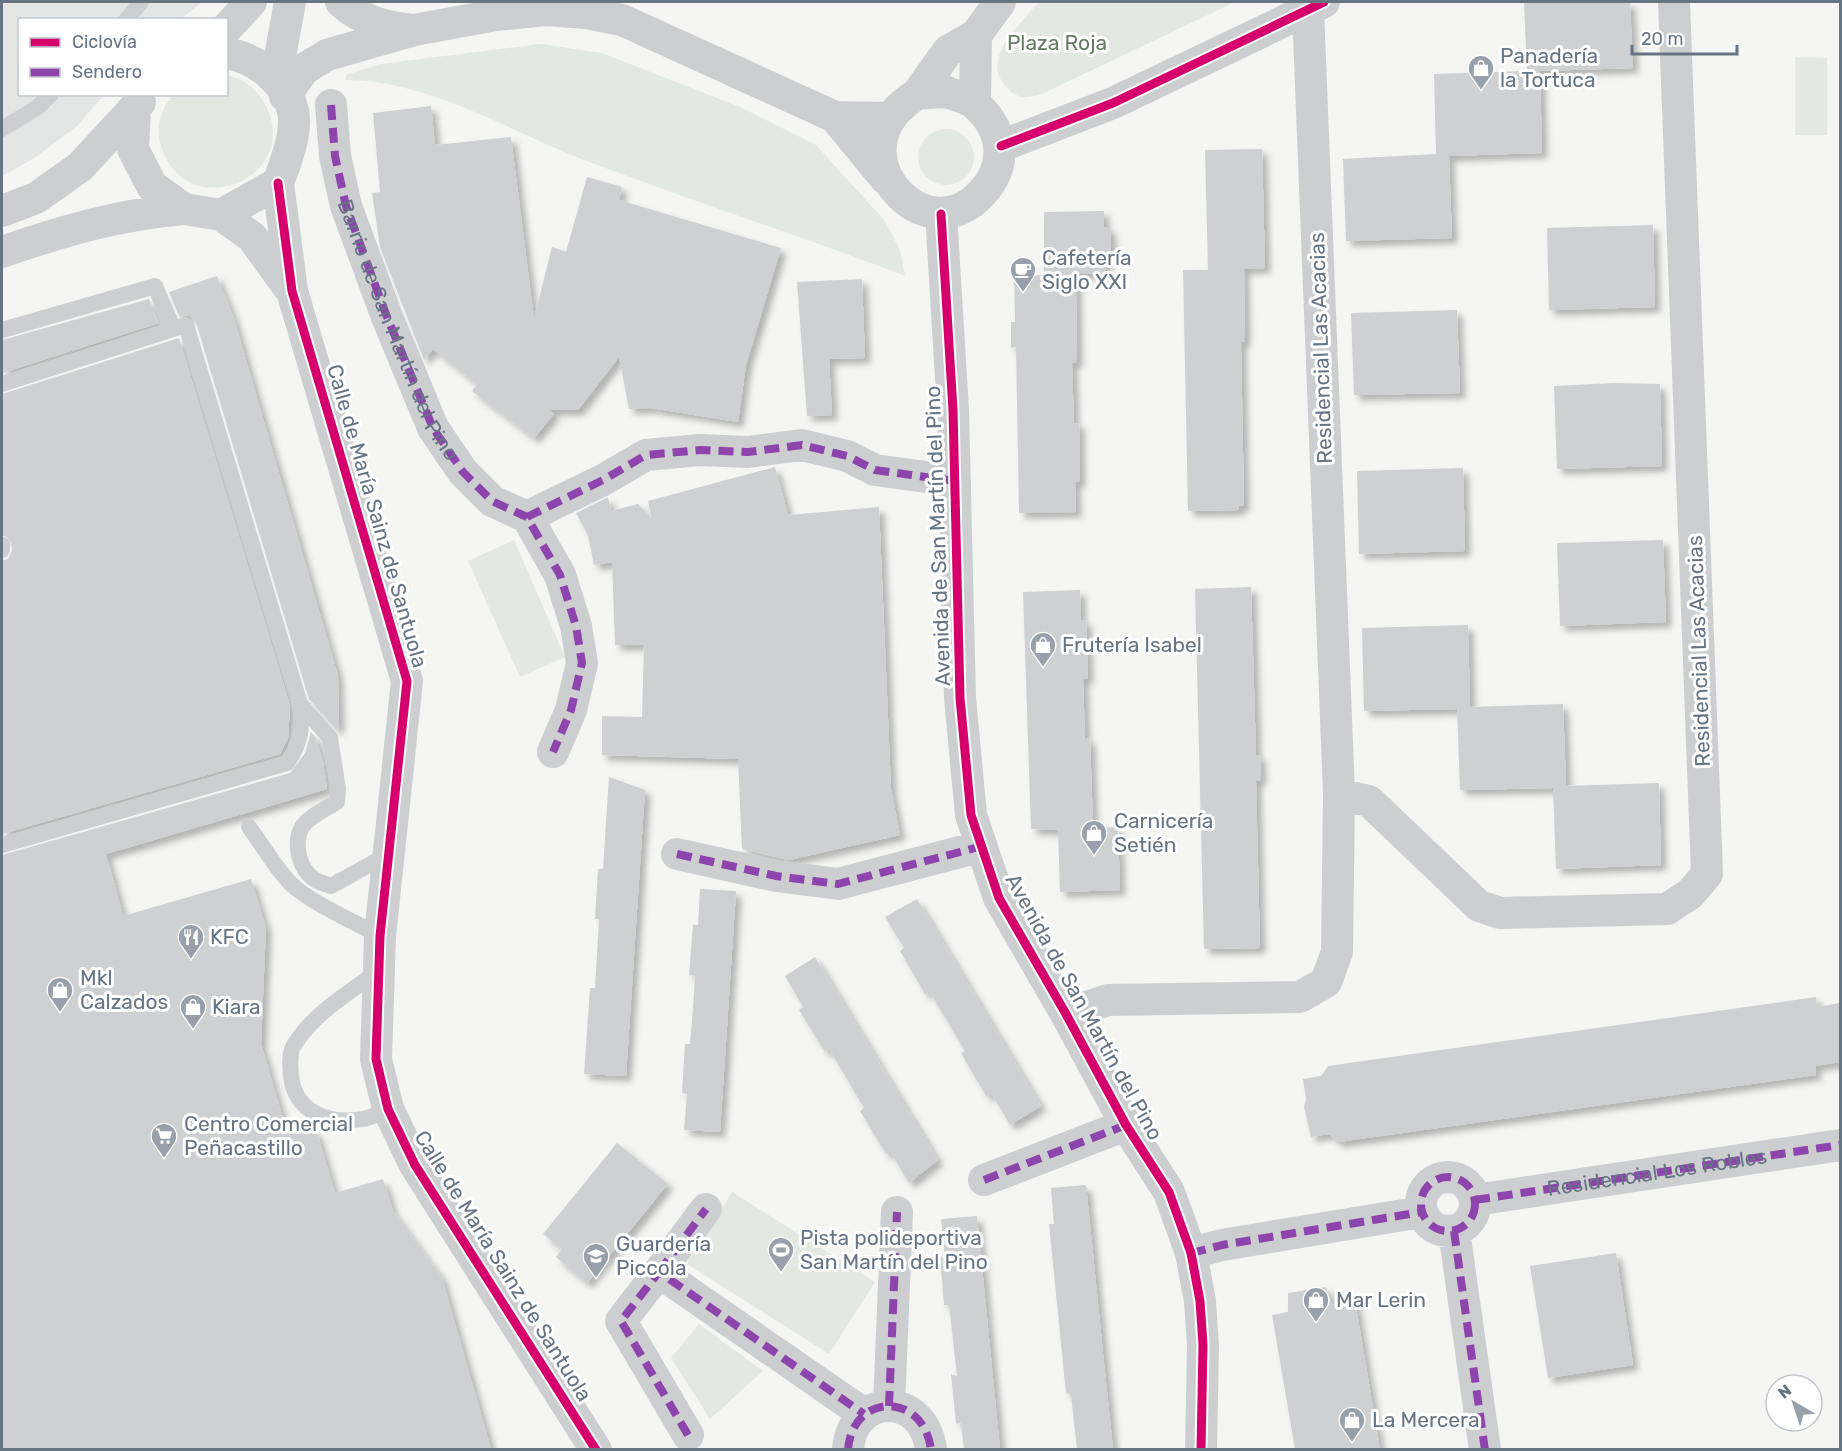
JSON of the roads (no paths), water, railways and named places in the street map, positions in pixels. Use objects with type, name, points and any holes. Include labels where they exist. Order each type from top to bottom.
[{"type":"street","points":[[228,27],[250,2]]},
{"type":"street","points":[[281,87],[290,2]]},
{"type":"street","points":[[341,2],[356,16],[392,28],[414,30]]},
{"type":"street","points":[[885,178],[880,146],[891,118],[917,94],[948,51],[976,35],[1000,2]]},
{"type":"street","name":"Residencial Las Acacias","points":[[1339,794],[1369,801],[1479,906],[1500,913],[1667,909],[1690,894],[1707,874],[1674,2]]},
{"type":"street","points":[[1001,146],[1113,103],[1316,5]]},
{"type":"street","name":"Residencial Las Acacias","points":[[1066,1014],[1108,1000],[1300,997],[1326,982],[1337,952],[1339,794],[1316,5]]},
{"type":"street","points":[[281,87],[304,69],[327,56],[414,30],[496,15],[546,10],[586,13],[622,20],[835,117],[891,118]]},
{"type":"street","points":[[975,103],[976,35]]},
{"type":"street","points":[[2,252],[104,220],[146,212],[184,209],[221,215],[278,183],[290,153],[293,112],[281,87],[239,55],[228,53]]},
{"type":"street","points":[[835,117],[903,200],[927,211],[941,214],[974,202],[993,182],[1001,146],[996,130],[975,103],[947,92],[917,94]]},
{"type":"street","points":[[140,102],[134,149],[152,186],[184,209]]},
{"type":"street","points":[[2,211],[36,198],[80,167],[140,102]]},
{"type":"street","name":"Barrio de San Martín del Pino","points":[[331,105],[335,156],[346,206],[387,317],[433,428],[463,472],[492,501],[527,517]]},
{"type":"street","name":"Calle de María Sainz de Santuola","points":[[278,183],[292,291],[407,681],[380,936],[376,1059],[388,1109],[415,1165],[596,1449]]},
{"type":"street","name":"Avenida de San Martín del Pino","points":[[941,214],[955,481],[961,709],[966,787],[980,847],[999,898],[1066,1014],[1125,1125],[1169,1192],[1191,1253],[1200,1301],[1203,1346],[1201,1449]]},
{"type":"street","name":"Calle de María Sainz de Santuola","points":[[221,215],[252,237],[292,291]]},
{"type":"street","points":[[553,752],[571,710],[582,663],[576,626],[560,575],[527,517],[603,480],[646,455],[700,450],[748,452],[802,445],[847,456],[876,470],[955,481]]},
{"type":"street","points":[[678,855],[776,876],[838,884],[980,847]]},
{"type":"street","points":[[984,1180],[1125,1125]]},
{"type":"street","name":"Residencial Los Robles","points":[[1475,1200],[1840,1145]]},
{"type":"street","points":[[1442,1178],[1459,1179],[1467,1185],[1475,1200],[1471,1218],[1466,1225],[1454,1231],[1440,1230],[1431,1226],[1422,1212],[1422,1195],[1433,1181],[1442,1178]]},
{"type":"street","points":[[688,1435],[621,1322],[706,1209]]},
{"type":"street","points":[[876,1410],[897,1212]]},
{"type":"street","points":[[1191,1253],[1222,1245],[1422,1212]]},
{"type":"street","points":[[1454,1231],[1485,1449]]},
{"type":"street","points":[[658,1272],[876,1410]]},
{"type":"street","points":[[848,1449],[854,1424],[876,1410],[903,1407],[915,1414],[924,1424],[931,1449]]},
{"type":"lane","points":[[128,18],[141,2]]},
{"type":"lane","points":[[2,129],[38,107],[49,96]]},
{"type":"lane","points":[[2,330],[156,286],[173,328]]},
{"type":"lane","points":[[2,384],[186,325],[300,704],[303,724],[298,747],[287,763],[2,845]]},
{"type":"lane","points":[[2,544],[2,550]]},
{"type":"lane","points":[[300,704],[330,738],[338,789],[337,802],[316,814],[302,827],[298,847],[300,862],[313,879],[331,886],[389,854]]},
{"type":"lane","points":[[249,827],[277,867],[293,885],[306,895],[380,936]]},
{"type":"lane","points":[[380,970],[315,1017],[292,1047],[290,1065],[292,1082],[298,1098],[308,1110],[326,1119],[364,1119],[388,1109]]},
{"type":"place","name":"Panadería la Tortuca","points":[[1481,91]]},
{"type":"place","name":"Cafetería Siglo XXI","points":[[1023,293]]},
{"type":"place","name":"Frutería Isabel","points":[[1043,668]]},
{"type":"place","name":"Carnicería Setién","points":[[1094,856]]},
{"type":"place","name":"KFC","points":[[191,960]]},
{"type":"place","name":"Mkl Calzados","points":[[60,1013]]},
{"type":"place","name":"Kiara","points":[[193,1030]]},
{"type":"place","name":"Centro Comercial Peñacastillo","points":[[164,1159]]},
{"type":"place","name":"Pista polideportiva San Martín del Pino","points":[[781,1273]]},
{"type":"place","name":"Guardería Piccola","points":[[596,1279]]},
{"type":"place","name":"Mar Lerin","points":[[1316,1323]]},
{"type":"place","name":"La Mercera","points":[[1352,1443]]},
{"type":"park label","name":"Plaza Roja","points":[[1057,43]]}]
